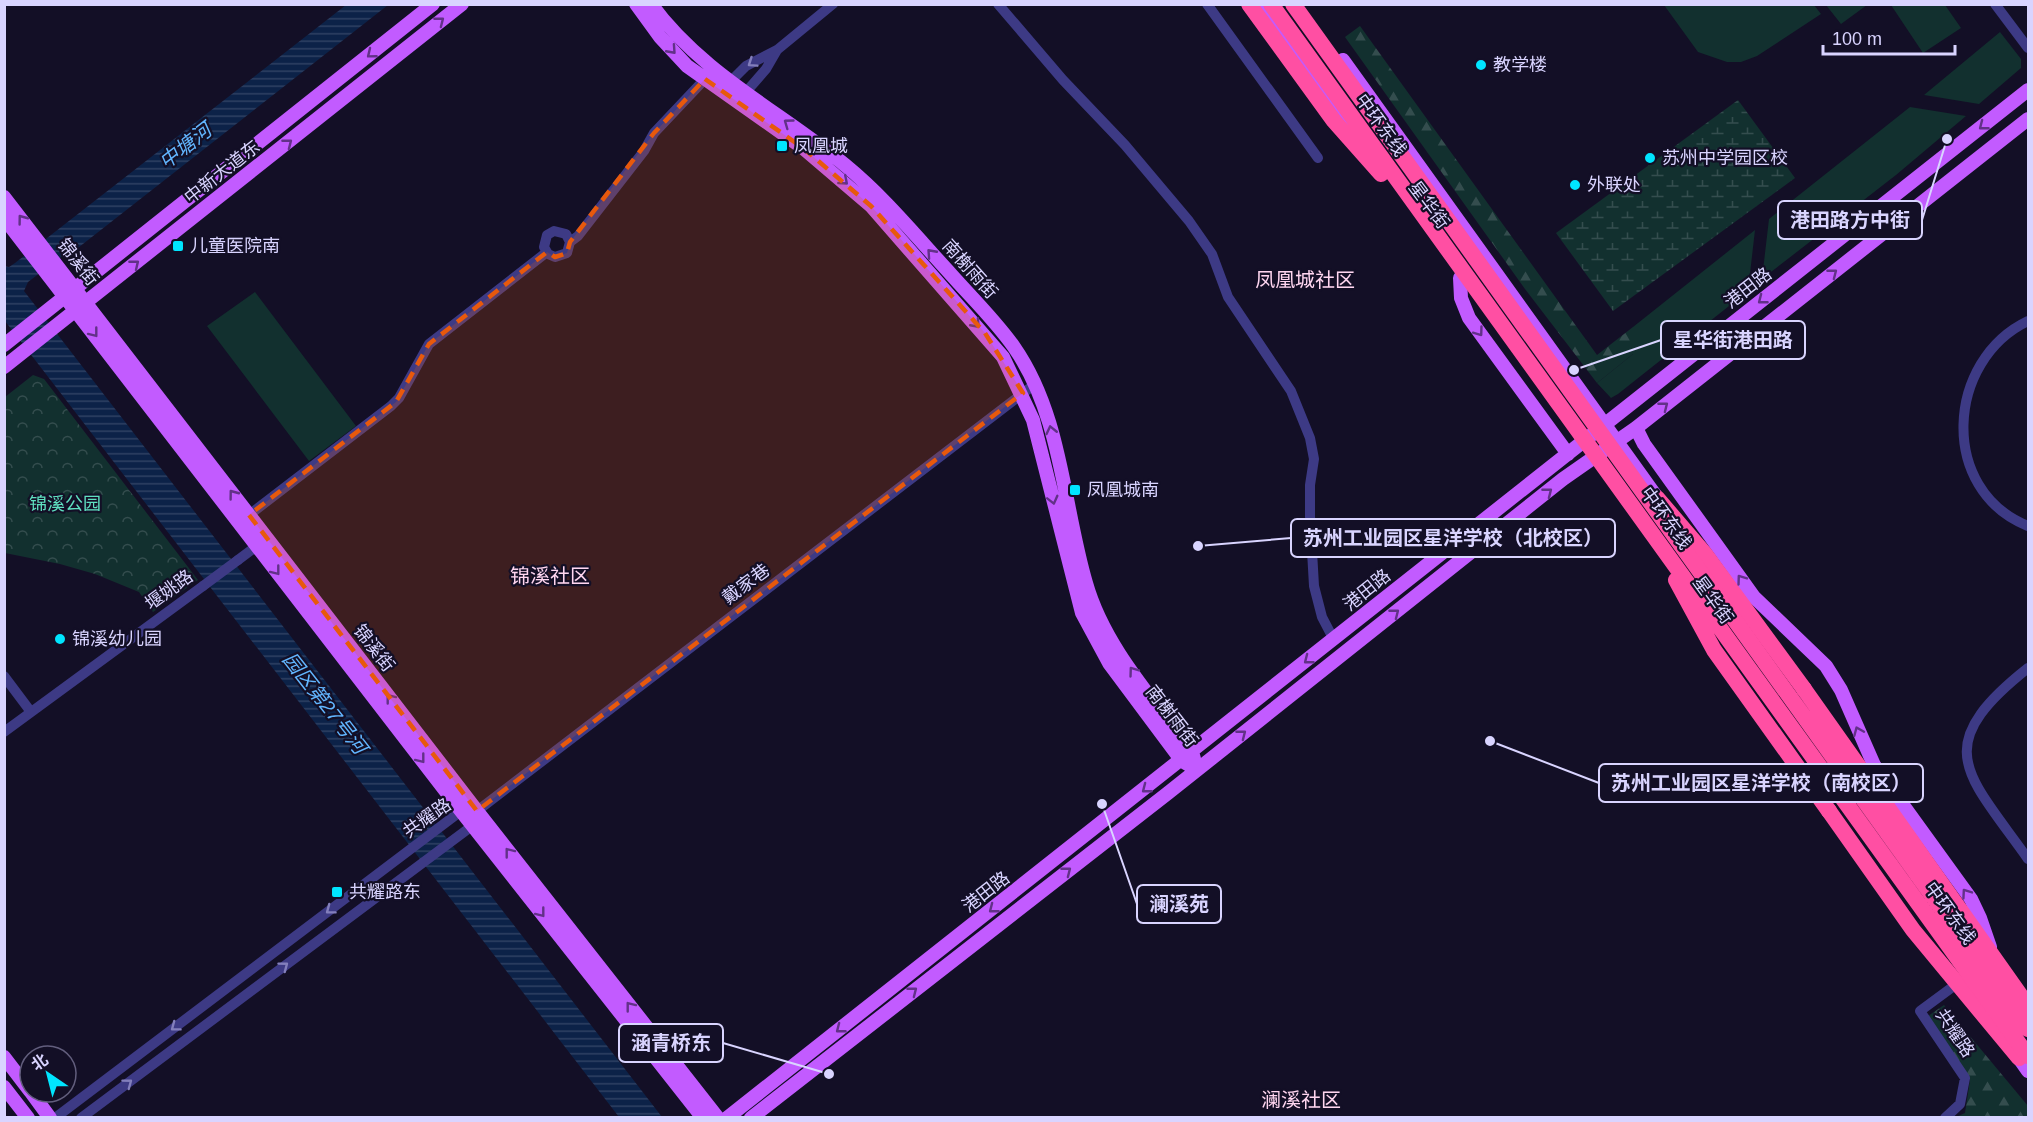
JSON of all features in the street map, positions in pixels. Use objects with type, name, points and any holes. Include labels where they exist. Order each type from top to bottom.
[{"type":"highway","points":[[1249,4],[1334,121],[1443,245]]},
{"type":"highway","name":"中环东线","points":[[1271,4],[1639,514],[2025,1062]]},
{"type":"highway","name":"中环东线","points":[[1293,4],[2028,1029]]},
{"type":"highway","points":[[1658,498],[1705,554],[1804,689],[2028,1006]]},
{"type":"highway","points":[[1639,514],[1714,650],[1913,930],[1960,981],[2025,1062]]},
{"type":"main road","name":"中新大道东","points":[[9,341],[433,4]]},
{"type":"main road","name":"中新大道东","points":[[4,367],[462,4]]},
{"type":"main road","name":"南榭雨街","points":[[636,4],[674,54],[705,79],[803,148],[871,207],[985,333],[1003,357],[1023,393],[1033,420],[1082,612],[1109,663],[1187,757]]},
{"type":"main road","name":"南榭雨街","points":[[651,4],[688,48],[846,165],[894,212],[1014,348],[1035,384],[1048,416],[1086,585],[1100,620],[1196,770]]},
{"type":"main road","name":"星华街","points":[[1261,4],[1591,460],[1960,981]]},
{"type":"main road","name":"星华街","points":[[1304,4],[2028,1011]]},
{"type":"main road","name":"港田路","points":[[727,1118],[1187,757],[2028,90]]},
{"type":"main road","name":"港田路","points":[[751,1118],[1591,460],[1636,428],[2028,119]]},
{"type":"main road","name":"锦溪街","points":[[4,197],[34,245],[262,542],[718,1118]]},
{"type":"main road","name":"锦溪街","points":[[4,218],[34,245]]},
{"type":"main road","points":[[1460,278],[1461,298],[1469,318],[1568,454]]},
{"type":"main road","name":"锦溪街","points":[[81,307],[249,515],[262,542],[461,812],[703,1118]]},
{"type":"main road","points":[[1636,428],[1644,444],[1754,597],[1818,656],[1833,676],[1874,765],[1976,909],[1996,966]]},
{"type":"main road","points":[[4,1057],[18,1075]]},
{"type":"main road","points":[[4,1087],[28,1118]]},
{"type":"main road","points":[[41,1104],[52,1118]]},
{"type":"street","points":[[731,81],[746,66],[777,50],[833,4]]},
{"type":"street","points":[[998,4],[1063,80],[1125,145],[1189,221],[1212,254],[1228,297],[1291,391],[1310,438],[1314,459],[1310,485],[1310,516],[1314,586],[1322,618],[1334,640]]},
{"type":"street","points":[[1207,4],[1318,158]]},
{"type":"street","points":[[1995,4],[2028,48]]},
{"type":"street","points":[[746,92],[766,69],[777,50]]},
{"type":"street","points":[[570,242],[578,236],[644,151],[654,133],[705,79]]},
{"type":"street","points":[[562,232],[570,242],[569,250],[555,257],[547,252],[544,242],[551,233],[562,232]]},
{"type":"street","points":[[249,515],[396,402],[429,344],[547,252]]},
{"type":"street","points":[[2028,321],[2012,330],[1991,351],[1974,381],[1962,430],[1967,462],[1980,488],[2007,516],[2028,526]]},
{"type":"street","name":"戴家巷","points":[[477,811],[1035,384]]},
{"type":"street","name":"堰姚路","points":[[4,732],[262,542]]},
{"type":"street","points":[[2028,668],[1981,711],[1968,736],[1966,749],[1966,763],[1972,779],[2028,859]]},
{"type":"street","points":[[4,676],[31,712]]},
{"type":"street","name":"共耀路","points":[[52,1118],[461,812],[477,811],[472,826],[81,1118]]},
{"type":"street","name":"共耀路","points":[[1944,1118],[1960,1104],[1964,1093],[1965,1078],[1920,1011],[1960,981]]},
{"type":"highlighted area","points":[[705,79],[803,148],[871,206],[985,333],[1023,393],[477,811],[249,515],[396,402],[429,344],[547,252],[555,257],[567,253],[570,242],[654,133]]},
{"type":"green space","points":[[1664,5],[1814,5],[1821,14],[1757,56],[1741,62],[1727,62],[1698,52]]},
{"type":"green space","points":[[1826,5],[1867,5],[1841,24]]},
{"type":"green space","points":[[1891,5],[1945,5],[1961,28],[1923,53]]},
{"type":"green space","points":[[1360,26],[1597,355],[1633,327],[1633,354],[1597,383],[1525,289],[1345,37]]},
{"type":"green space","points":[[2000,32],[2021,59],[2021,68],[1979,104],[1924,95]]},
{"type":"green space","points":[[1738,100],[1795,178],[1613,311],[1556,233]]},
{"type":"green space","points":[[1910,107],[1966,116],[1896,175],[1762,279],[1769,219]]},
{"type":"green space","points":[[1755,230],[1748,291],[1611,398],[1597,383],[1633,354],[1633,327]]},
{"type":"green space","points":[[255,292],[356,426],[309,461],[207,326]]},
{"type":"green space","name":"锦溪公园","points":[[33,375],[44,379],[198,580],[153,612],[139,592],[95,574],[5,553],[5,397]]},
{"type":"green space","points":[[1944,1005],[2028,1106],[2028,1117],[1956,1117],[1965,1113],[1970,1080],[1928,1016]]},
{"type":"water","points":[[346,5],[388,5],[74,251],[69,251],[28,282],[24,291],[662,1117],[619,1117],[5,321],[4,266],[9,267],[15,263]]},
{"type":"place","name":"教学楼","points":[[1481,65]]},
{"type":"place","name":"港田路方中街","points":[[1947,139]]},
{"type":"place","name":"凤凰城","points":[[782,146]]},
{"type":"place","name":"苏州中学园区校","points":[[1650,158]]},
{"type":"place","name":"外联处","points":[[1575,185]]},
{"type":"place","name":"儿童医院南","points":[[178,246]]},
{"type":"place","name":"星华街港田路","points":[[1574,370]]},
{"type":"place","name":"凤凰城南","points":[[1075,490]]},
{"type":"place","name":"苏州工业园区星洋学校（北校区）","points":[[1198,546]]},
{"type":"place","name":"锦溪幼儿园","points":[[60,639]]},
{"type":"place","name":"苏州工业园区星洋学校（南校区）","points":[[1490,741]]},
{"type":"place","name":"澜溪苑","points":[[1102,804]]},
{"type":"place","name":"共耀路东","points":[[337,892]]},
{"type":"place","name":"涵青桥东","points":[[829,1074]]},
{"type":"district","name":"凤凰城社区","points":[[1305,280]]},
{"type":"district","name":"锦溪社区","points":[[550,576]]},
{"type":"district","name":"澜溪社区","points":[[1301,1100]]},
{"type":"water label","name":"中塘河","points":[[185,146]]},
{"type":"water label","name":"园区第27号河","points":[[325,703]]}]
